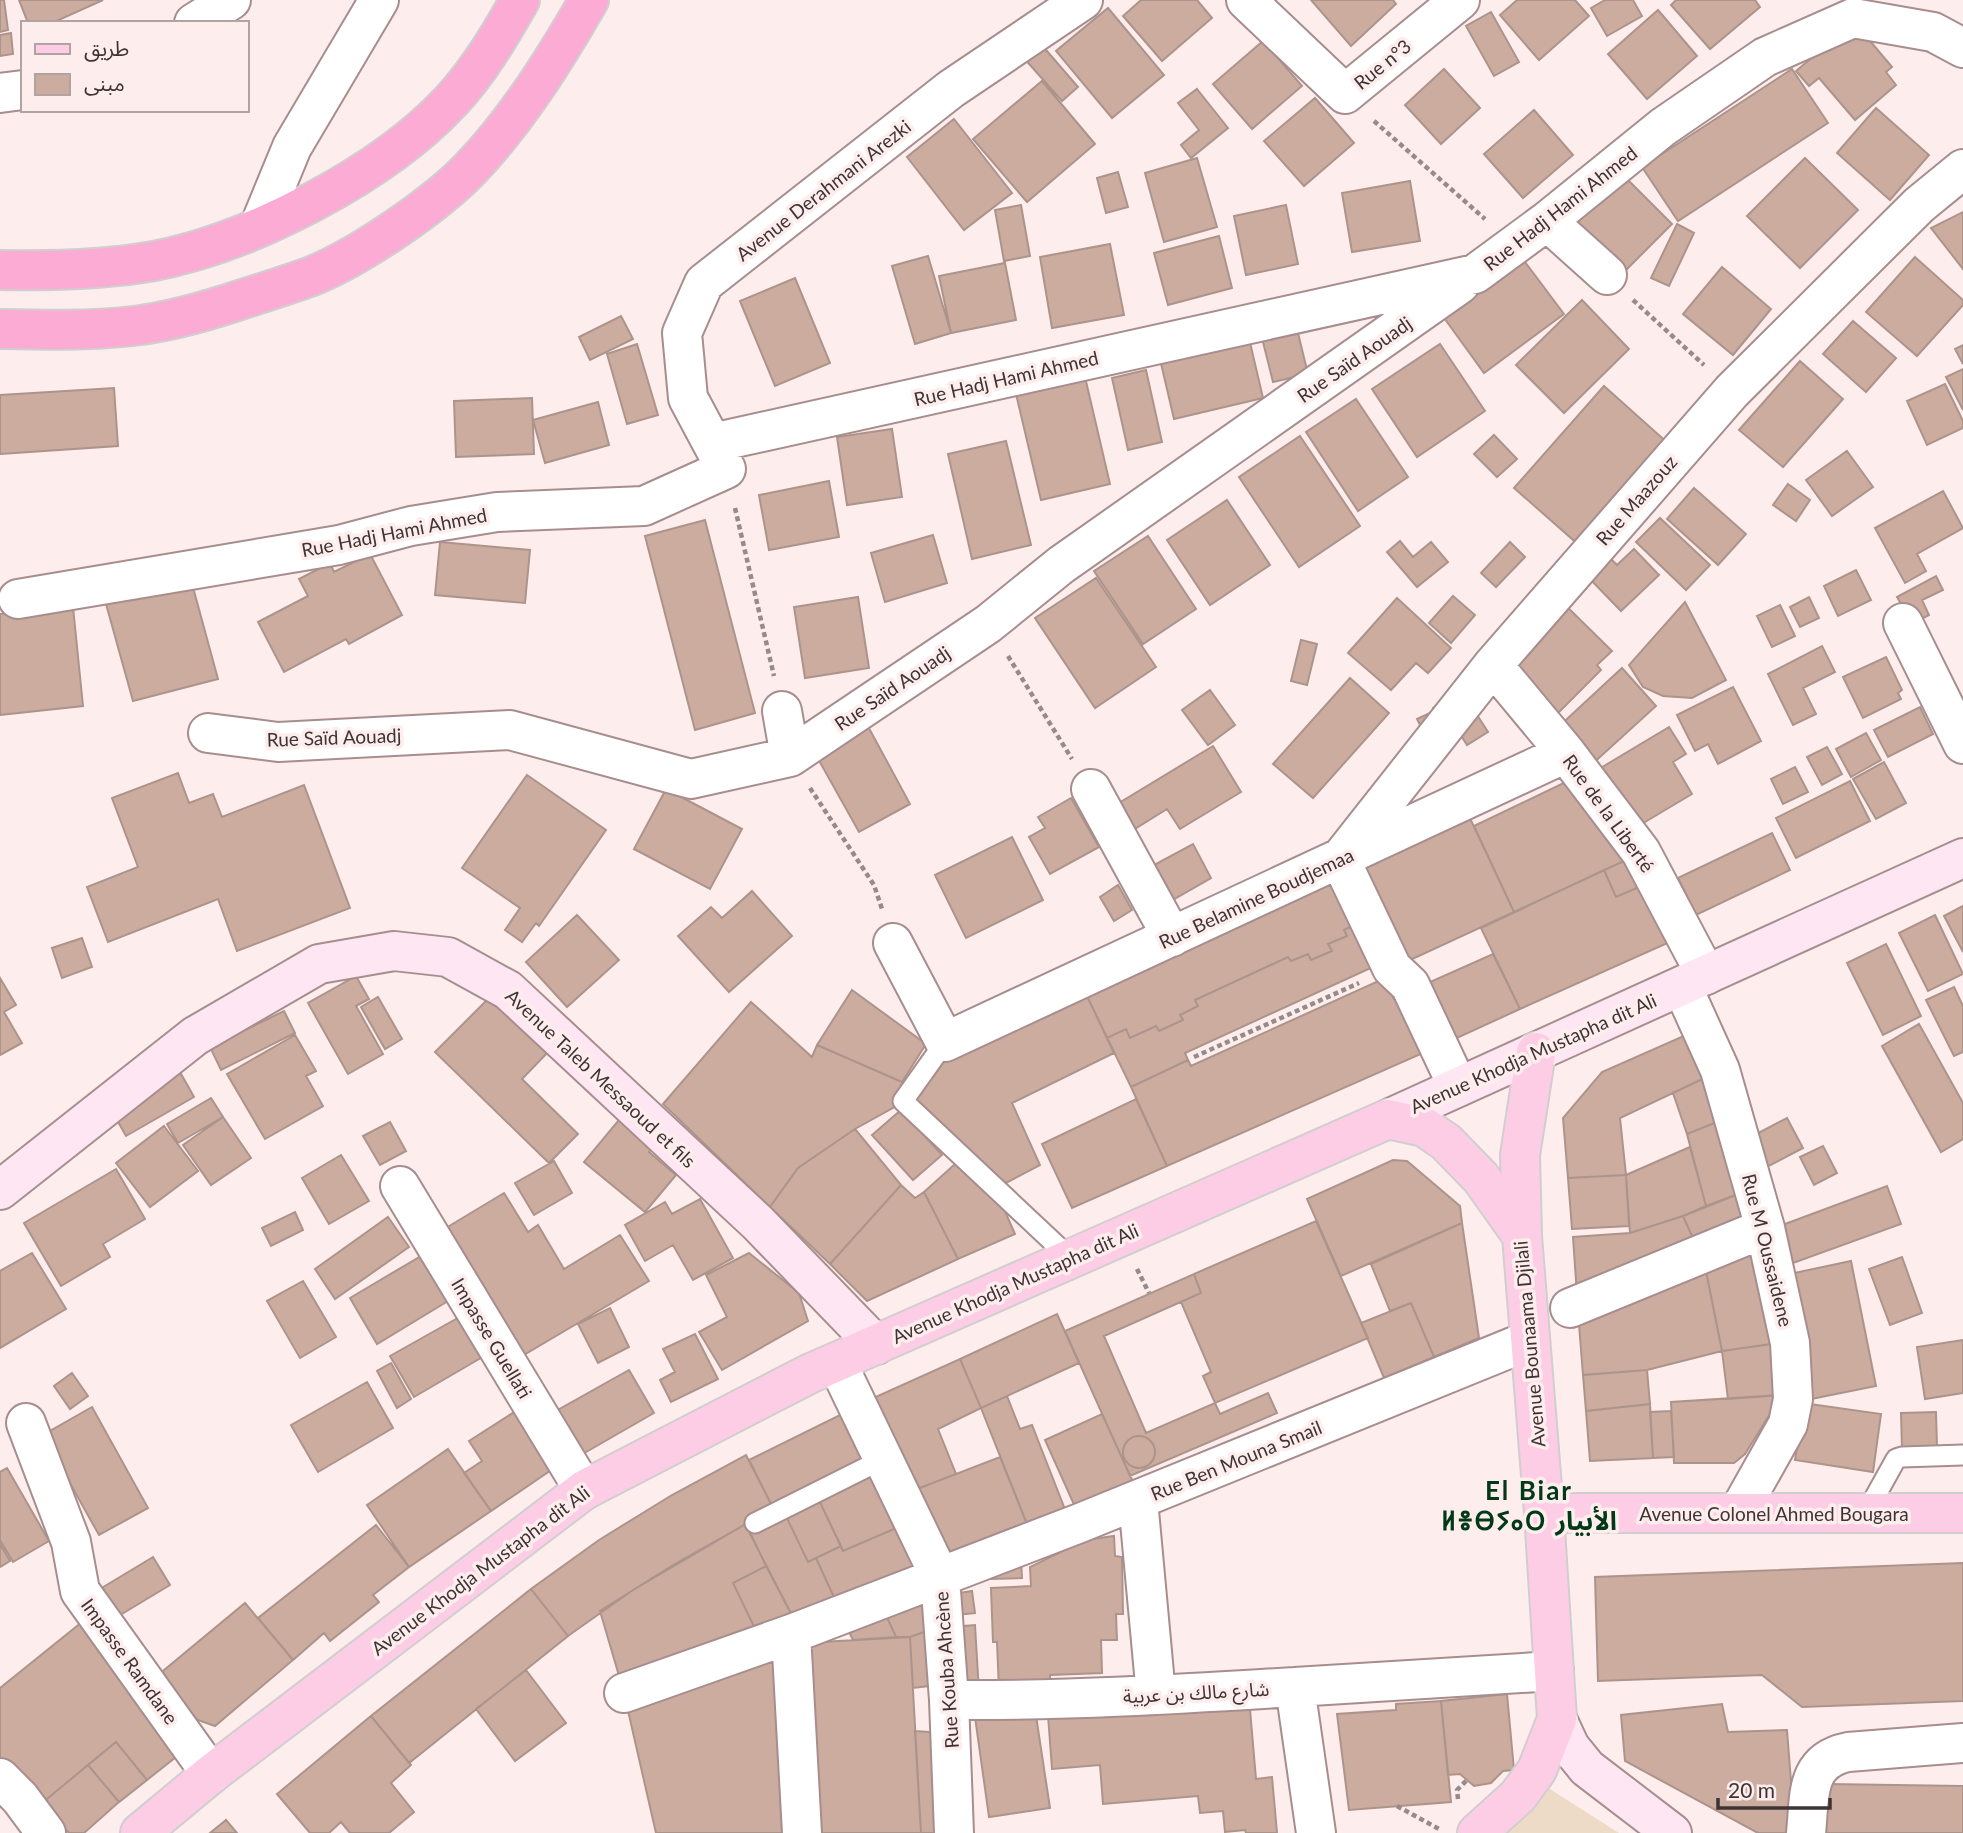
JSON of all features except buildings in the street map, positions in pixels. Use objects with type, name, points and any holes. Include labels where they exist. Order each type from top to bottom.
[{"type":"highway","points":[[0,270],[104,268],[156,260],[205,247],[259,227],[336,188],[376,164],[420,130],[451,101],[475,72],[520,0]]},
{"type":"highway","points":[[0,328],[97,329],[136,326],[207,312],[314,275],[356,253],[434,201],[469,170],[506,127],[570,34],[589,0]]},
{"type":"main road","points":[[1522,1236],[1520,1155],[1536,1052]]},
{"type":"main road","name":"Avenue Khodja Mustapha dit Ali","points":[[140,1833],[211,1774],[584,1490],[713,1422],[876,1345],[1388,1119]]},
{"type":"main road","name":"Avenue Bounaama Djilali","points":[[1388,1119],[1424,1127],[1446,1142],[1482,1178],[1522,1236],[1557,1719]]},
{"type":"main road","name":"Avenue Colonel Ahmed Bougara","points":[[1544,1513],[1963,1513]]},
{"type":"main road","points":[[1478,1833],[1518,1796],[1537,1770],[1557,1719]]},
{"type":"street","points":[[197,21],[231,0]]},
{"type":"street","points":[[259,227],[292,147],[379,0]]},
{"type":"street","name":"Avenue Derahmani Arezki","points":[[719,456],[688,398],[682,333],[704,283],[951,89],[1083,0]]},
{"type":"street","name":"Rue n°3","points":[[1246,0],[1345,94],[1460,0]]},
{"type":"street","name":"Rue Hadj Hami Ahmed","points":[[18,599],[339,545],[411,526],[497,512],[644,506],[719,456],[1475,274],[1547,221],[1663,127],[1765,57],[1853,18],[1933,32],[1963,48]]},
{"type":"street","points":[[0,93],[21,90]]},
{"type":"street","name":"Rue Maazouz","points":[[1340,859],[1493,664],[1732,391],[1919,205],[1963,169]]},
{"type":"street","points":[[1547,221],[1607,275]]},
{"type":"street","name":"Rue Saïd Aouadj","points":[[208,733],[278,742],[510,730],[691,779],[790,757],[988,624],[1061,565],[1475,274]]},
{"type":"street","points":[[1903,623],[1963,744]]},
{"type":"street","name":"Rue de la Liberté","points":[[1493,664],[1566,753],[1641,852],[1694,980]]},
{"type":"street","points":[[782,711],[790,757]]},
{"type":"street","name":"Rue Belamine Boudjemaa","points":[[945,1042],[1566,753]]},
{"type":"street","points":[[1091,789],[1172,937]]},
{"type":"street","name":"Avenue Khodja Mustapha dit Ali","points":[[1388,1119],[1963,858]]},
{"type":"street","points":[[1340,859],[1392,968],[1410,985],[1458,1087]]},
{"type":"street","points":[[893,943],[945,1042]]},
{"type":"street","name":"Avenue Taleb Messaoud et fils","points":[[0,1190],[195,1036],[319,964],[394,951],[448,957],[508,990],[758,1223],[876,1345]]},
{"type":"street","name":"Rue M Oussaidene","points":[[1694,980],[1765,1228],[1790,1343],[1793,1399],[1788,1423],[1738,1513]]},
{"type":"street","name":"Impasse Guellati","points":[[400,1186],[584,1490]]},
{"type":"street","points":[[1570,1308],[1765,1228]]},
{"type":"street","name":"Rue Ben Mouna Smail","points":[[624,1693],[791,1634],[1138,1500],[1530,1340]]},
{"type":"street","name":"Rue Kouba Ahcène","points":[[837,1363],[940,1577],[950,1700],[954,1833]]},
{"type":"street","name":"Impasse Ramdane","points":[[26,1423],[71,1542],[80,1591],[211,1774]]},
{"type":"street","points":[[1138,1500],[1156,1695]]},
{"type":"street","points":[[791,1634],[802,1833]]},
{"type":"street","points":[[1295,1688],[1554,1671]]},
{"type":"street","name":"شارع مالك بن عربية","points":[[950,1700],[1156,1695],[1295,1688],[1315,1833]]},
{"type":"street","points":[[1557,1719],[1570,1747],[1587,1768],[1672,1833]]},
{"type":"street","points":[[1806,1833],[1814,1775],[1818,1768],[1832,1757],[1848,1752],[1963,1743]]},
{"type":"street","points":[[0,1778],[20,1798],[46,1833]]},
{"type":"lane","points":[[945,1042],[903,1101],[1070,1258]]},
{"type":"lane","points":[[1866,1513],[1896,1459],[1963,1455]]},
{"type":"lane","points":[[755,1524],[883,1459]]},
{"type":"path","points":[[1345,94],[1515,246]]},
{"type":"path","points":[[1607,275],[1732,391]]},
{"type":"path","points":[[719,456],[782,711]]},
{"type":"path","points":[[988,624],[1091,789]]},
{"type":"path","points":[[790,757],[874,885],[893,943]]},
{"type":"path","points":[[1194,1057],[1392,968]]},
{"type":"path","points":[[1136,1268],[1149,1293]]},
{"type":"path","points":[[1397,1806],[1446,1833]]},
{"type":"shaded area","points":[[1545,1786],[1619,1833],[1500,1833]]},
{"type":"district","name":"El Biar ⵍⴻⴱⵢⴰⵔ الأبيار","points":[[1529,1505]]}]
